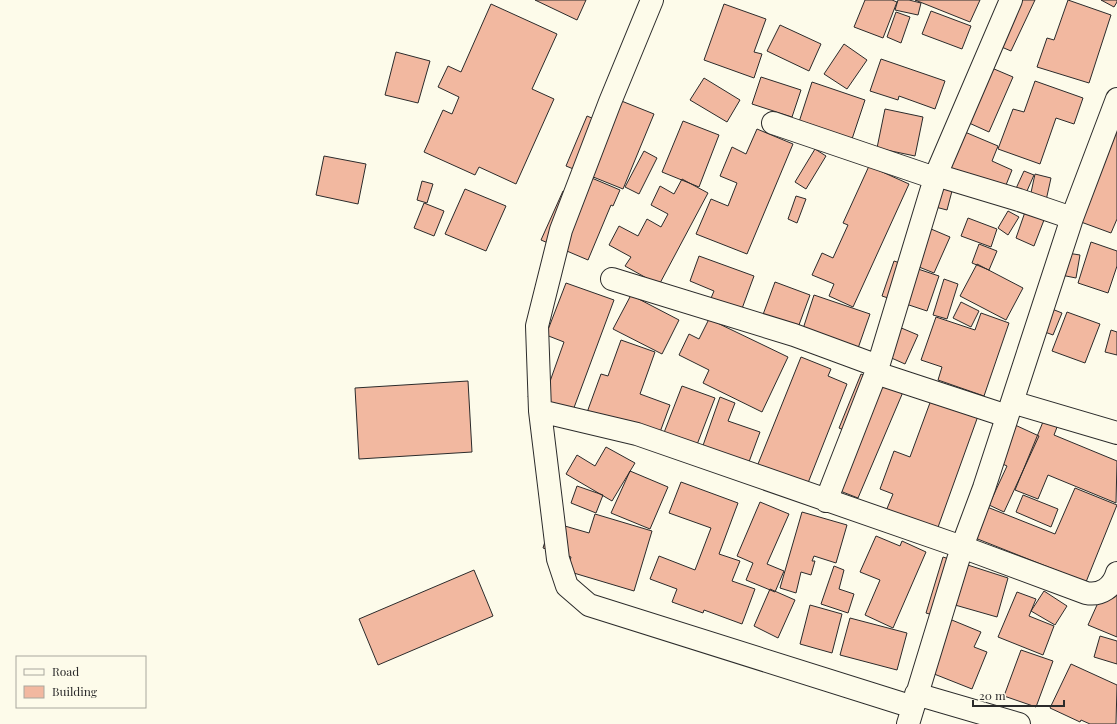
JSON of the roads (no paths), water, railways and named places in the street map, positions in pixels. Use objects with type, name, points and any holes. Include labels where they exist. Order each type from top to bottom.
[{"type":"street","points":[[652,0],[610,102],[561,230],[537,326],[540,412],[558,559],[567,586],[589,605],[912,708],[1019,724]]},
{"type":"street","points":[[826,501],[877,369],[936,176],[1010,0]]},
{"type":"street","points":[[912,708],[962,547],[1010,409],[1072,218],[1117,99]]},
{"type":"street","points":[[773,123],[1072,218]]},
{"type":"street","points":[[612,279],[794,335],[877,369],[1010,409],[1117,433]]},
{"type":"street","points":[[540,412],[637,434],[826,501],[962,547],[1094,595],[1103,592],[1110,586],[1117,572]]}]
